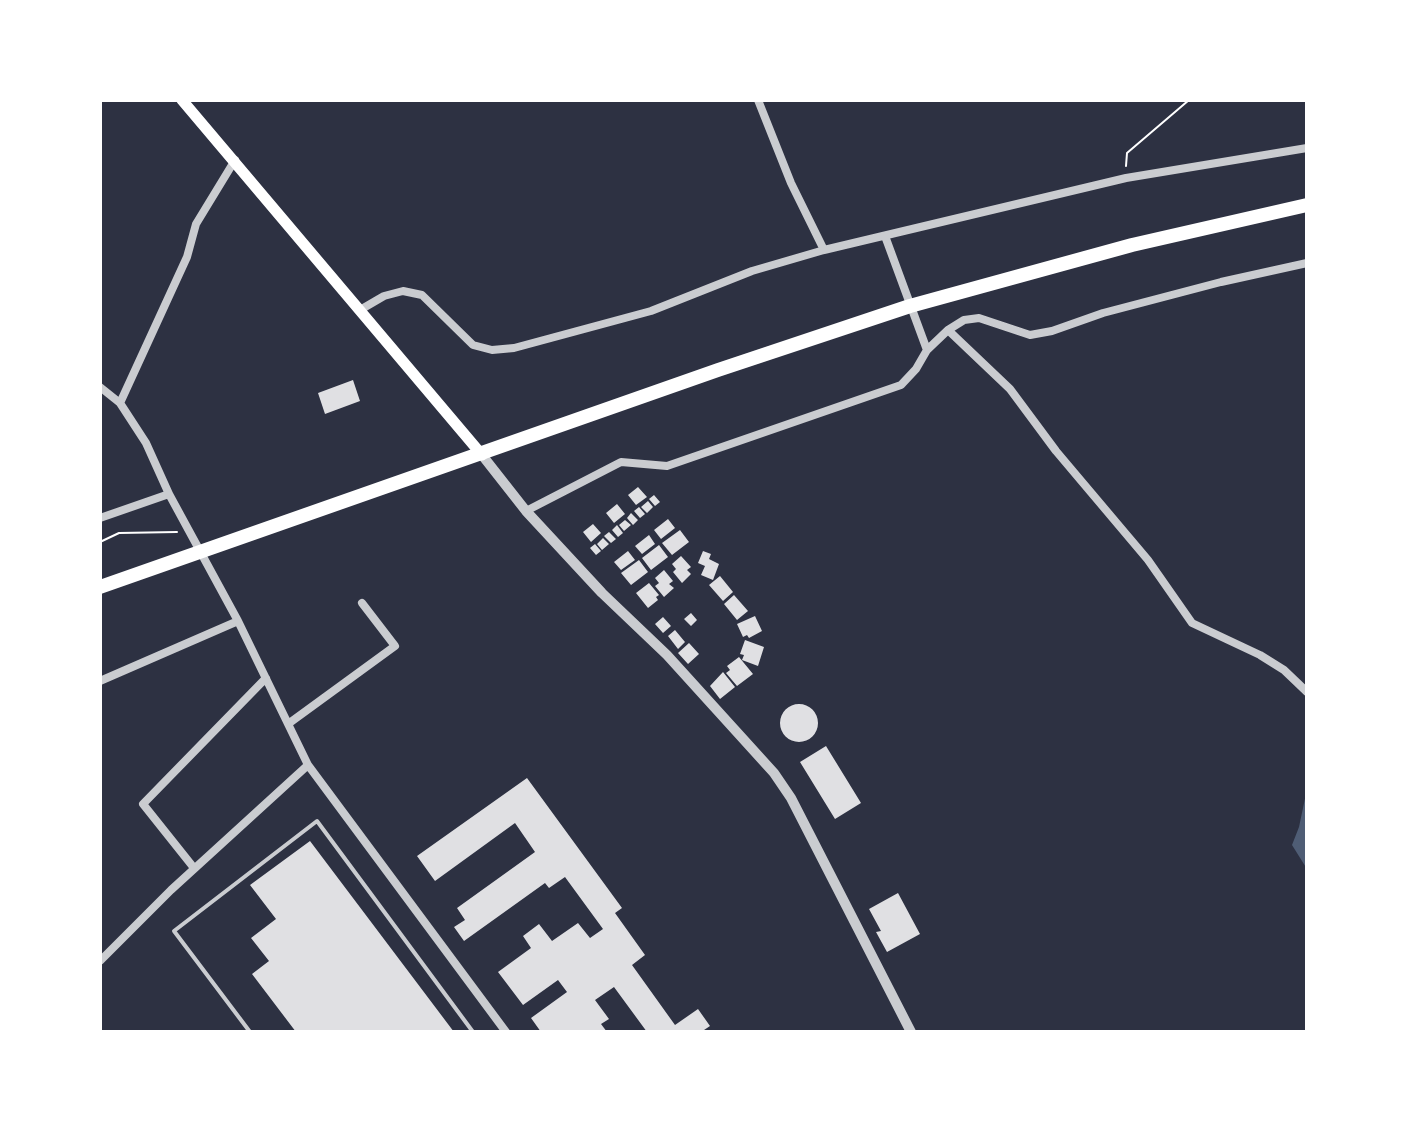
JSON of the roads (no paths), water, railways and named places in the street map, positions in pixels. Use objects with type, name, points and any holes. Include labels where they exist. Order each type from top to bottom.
[{"type":"highway","points":[[100,587],[718,370],[910,306],[1132,245],[1307,205]]},
{"type":"main road","points":[[182,100],[482,455]]},
{"type":"street","points":[[758,100],[791,183],[824,250]]},
{"type":"street","points":[[360,310],[384,296],[403,291],[422,295],[473,345],[492,350],[514,348],[651,311],[752,271],[824,250],[1126,178],[1307,148]]},
{"type":"street","points":[[120,403],[187,257],[196,224],[235,160]]},
{"type":"street","points":[[885,236],[927,350]]},
{"type":"street","points":[[526,511],[621,462],[667,466],[901,385],[916,369],[927,350],[964,320],[979,318],[1030,335],[1206,285],[1307,263]]},
{"type":"street","points":[[948,330],[1010,389],[1065,462],[1148,560],[1192,623],[1260,655],[1284,670],[1307,692]]},
{"type":"street","points":[[100,387],[120,403],[146,443],[308,765],[506,1032]]},
{"type":"street","points":[[482,455],[526,511],[602,593],[667,655],[774,773],[791,798],[911,1032]]},
{"type":"street","points":[[100,518],[169,494]]},
{"type":"street","points":[[288,724],[395,646],[362,603]]},
{"type":"street","points":[[100,681],[238,621]]},
{"type":"street","points":[[194,868],[143,804],[266,678]]},
{"type":"street","points":[[100,961],[194,868],[308,765]]},
{"type":"lane","points":[[250,1032],[174,931],[317,821],[473,1032]]},
{"type":"water","points":[[1307,789],[1307,869],[1292,845]]}]
